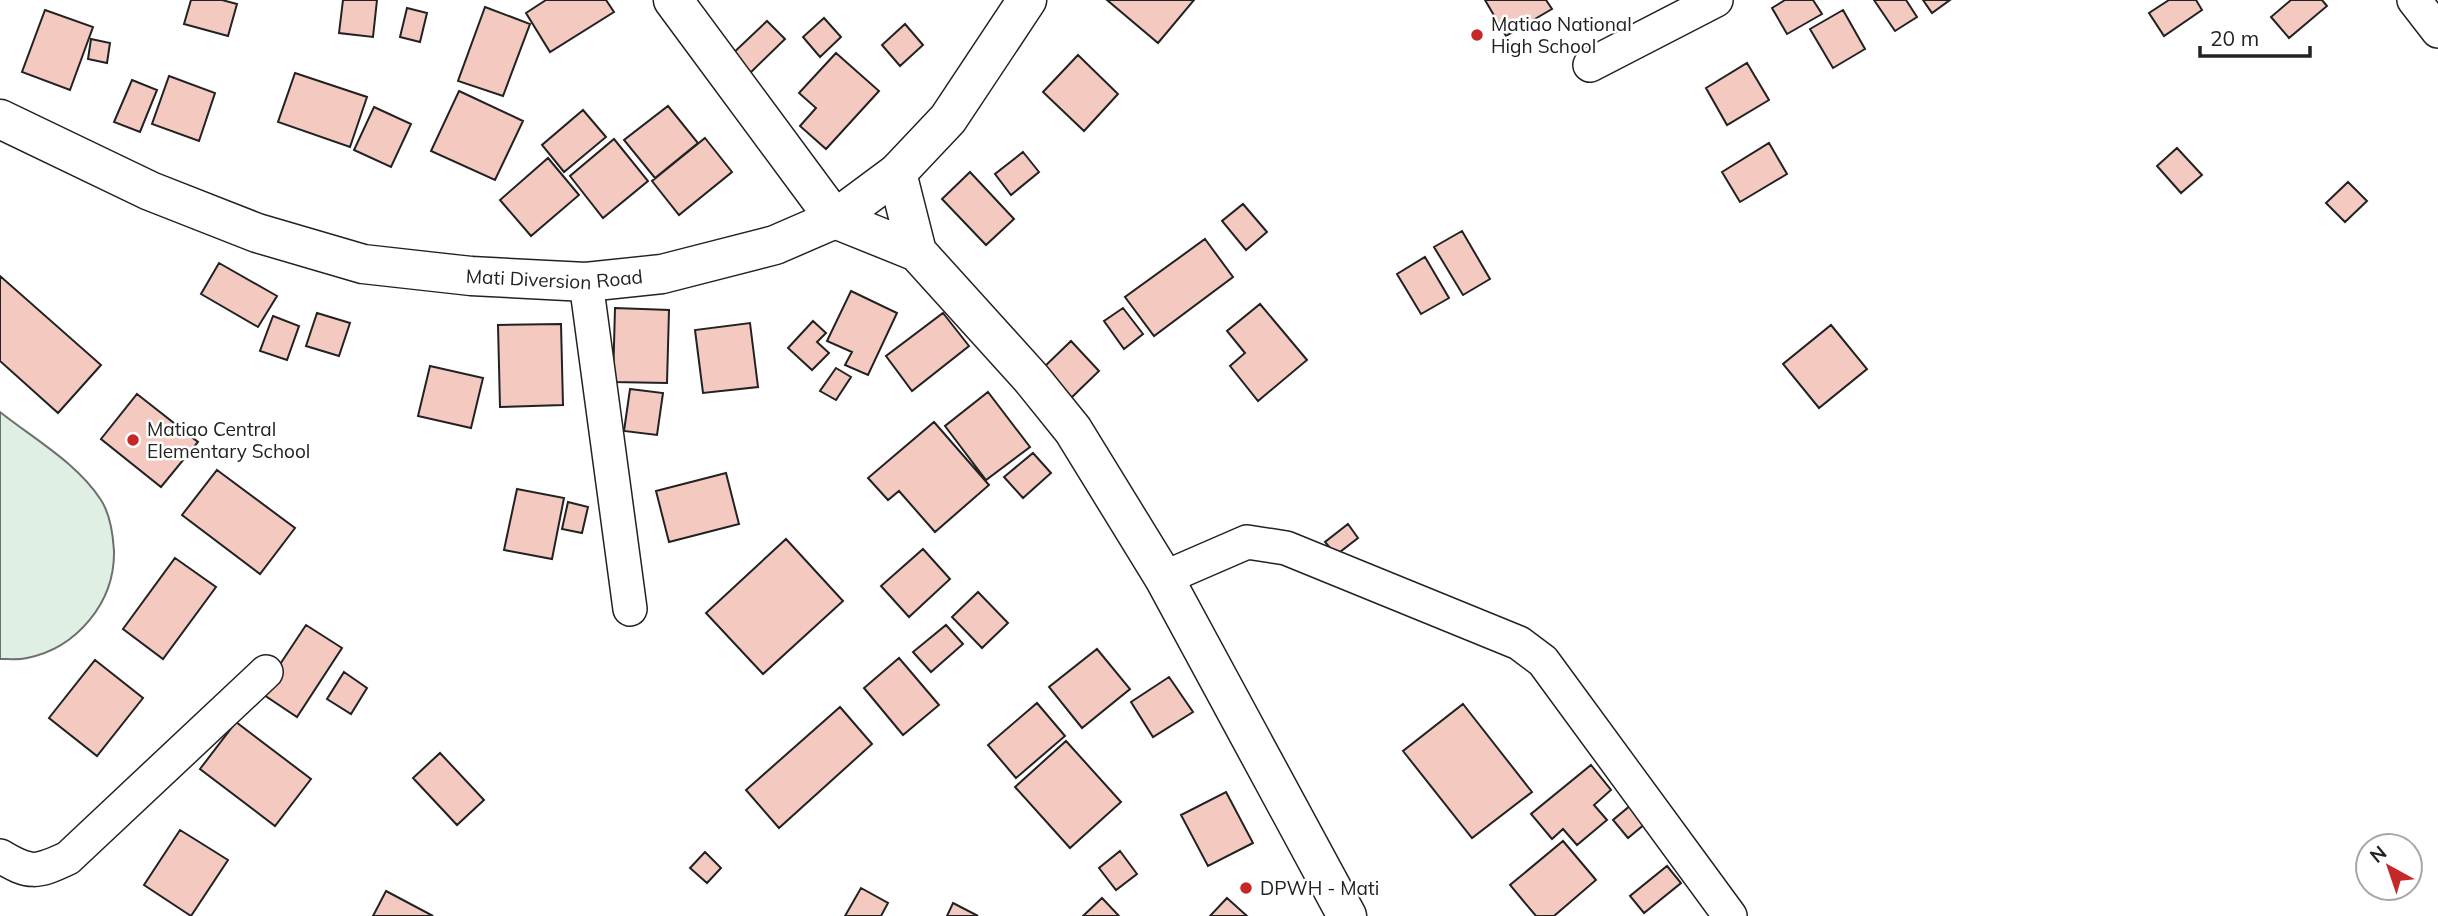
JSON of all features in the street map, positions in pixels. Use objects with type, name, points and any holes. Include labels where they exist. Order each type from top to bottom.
[{"type":"main road","points":[[673,0],[835,219],[917,252],[1031,378],[1073,430],[1164,578],[1347,916]]},
{"type":"main road","name":"Mati Diversion Road","points":[[0,119],[150,191],[257,233],[363,264],[471,276],[586,282],[662,274],[775,245],[835,219],[897,173],[948,119],[1027,0]]},
{"type":"main road","points":[[897,173],[917,252]]},
{"type":"street","points":[[1590,65],[1716,0]]},
{"type":"street","points":[[2414,0],[2438,31]]},
{"type":"street","points":[[586,282],[630,609]]},
{"type":"street","points":[[1164,578],[1247,542],[1265,543],[1286,548],[1519,643],[1543,661],[1730,916]]},
{"type":"street","points":[[0,856],[22,869],[34,870],[48,868],[68,858],[266,673]]},
{"type":"green space","points":[[0,412],[80,474],[107,511],[114,545],[113,570],[108,588],[90,620],[62,644],[45,653],[21,659],[0,659]]},
{"type":"building","points":[[191,0],[222,0],[237,4],[228,36],[184,24]]},
{"type":"building","points":[[343,0],[377,0],[373,37],[339,33]]},
{"type":"building","points":[[546,0],[606,0],[614,12],[550,52],[526,13]]},
{"type":"building","points":[[1107,0],[1194,0],[1158,43]]},
{"type":"building","points":[[1485,0],[1546,0],[1552,9],[1506,36]]},
{"type":"building","points":[[1785,0],[1813,0],[1822,14],[1787,34],[1772,8]]},
{"type":"building","points":[[1874,0],[1906,0],[1917,17],[1895,31]]},
{"type":"building","points":[[1923,0],[1950,0],[1932,13]]},
{"type":"building","points":[[2169,0],[2196,0],[2202,10],[2164,36],[2149,13]]},
{"type":"building","points":[[2291,0],[2322,0],[2327,6],[2289,38],[2271,17]]},
{"type":"building","points":[[485,7],[530,24],[503,96],[458,81]]},
{"type":"building","points":[[407,8],[427,13],[420,42],[400,37]]},
{"type":"building","points":[[45,10],[93,27],[70,90],[22,72]]},
{"type":"building","points":[[1843,10],[1865,49],[1833,68],[1810,29]]},
{"type":"building","points":[[824,18],[841,37],[820,57],[803,37]]},
{"type":"building","points":[[767,21],[785,39],[747,76],[729,57]]},
{"type":"building","points":[[905,24],[923,45],[900,66],[882,45]]},
{"type":"building","points":[[91,39],[110,43],[107,63],[88,59]]},
{"type":"building","points":[[836,53],[879,91],[826,149],[800,126],[816,108],[799,93]]},
{"type":"building","points":[[1078,55],[1118,94],[1084,131],[1043,92]]},
{"type":"building","points":[[1747,63],[1769,100],[1727,125],[1706,88]]},
{"type":"building","points":[[295,73],[367,97],[350,147],[278,122]]},
{"type":"building","points":[[169,76],[215,93],[199,141],[152,124]]},
{"type":"building","points":[[132,80],[157,90],[140,132],[114,122]]},
{"type":"building","points":[[459,91],[523,121],[495,180],[431,151]]},
{"type":"building","points":[[668,106],[698,143],[655,178],[624,140]]},
{"type":"building","points":[[374,107],[411,124],[391,167],[354,150]]},
{"type":"building","points":[[583,110],[606,137],[564,172],[542,145]]},
{"type":"building","points":[[705,138],[732,172],[679,215],[652,181]]},
{"type":"building","points":[[614,139],[648,181],[603,218],[570,176]]},
{"type":"building","points":[[1769,143],[1787,174],[1740,202],[1722,172]]},
{"type":"building","points":[[2177,148],[2202,175],[2181,193],[2157,166]]},
{"type":"building","points":[[1023,152],[1039,172],[1011,195],[995,174]]},
{"type":"building","points":[[548,158],[579,195],[531,236],[500,200]]},
{"type":"building","points":[[970,172],[1014,219],[986,245],[942,199]]},
{"type":"building","points":[[2348,182],[2367,201],[2345,222],[2326,203]]},
{"type":"building","points":[[1243,204],[1267,232],[1246,250],[1222,221]]},
{"type":"building","points":[[1462,231],[1490,279],[1463,295],[1434,247]]},
{"type":"building","points":[[1205,239],[1233,277],[1154,336],[1125,297]]},
{"type":"building","points":[[1425,257],[1449,298],[1421,314],[1397,274]]},
{"type":"building","points":[[219,263],[277,296],[258,327],[201,294]]},
{"type":"building","points":[[0,276],[101,365],[58,413],[0,361]]},
{"type":"building","points":[[851,291],[897,313],[868,375],[845,365],[852,352],[827,341]]},
{"type":"building","points":[[1260,304],[1307,360],[1258,401],[1230,366],[1245,353],[1227,331]]},
{"type":"building","points":[[615,308],[669,310],[667,383],[613,382]]},
{"type":"building","points":[[1123,308],[1143,334],[1124,349],[1104,321]]},
{"type":"building","points":[[317,313],[350,323],[339,356],[306,346]]},
{"type":"building","points":[[943,313],[969,346],[912,391],[886,356]]},
{"type":"building","points":[[273,316],[299,326],[287,360],[260,351]]},
{"type":"building","points":[[813,321],[826,333],[817,342],[829,353],[812,370],[788,348]]},
{"type":"building","points":[[750,323],[758,387],[703,393],[695,330]]},
{"type":"building","points":[[561,324],[563,405],[500,407],[498,325]]},
{"type":"building","points":[[1831,325],[1867,369],[1819,408],[1783,364]]},
{"type":"building","points":[[1071,341],[1099,371],[1070,399],[1042,369]]},
{"type":"building","points":[[430,366],[483,378],[471,428],[418,416]]},
{"type":"building","points":[[836,368],[851,377],[836,400],[820,391]]},
{"type":"building","points":[[630,389],[663,393],[657,435],[624,431]]},
{"type":"building","points":[[988,392],[1030,447],[986,480],[945,426]]},
{"type":"building","points":[[137,394],[198,442],[161,487],[101,439]]},
{"type":"building","points":[[934,422],[989,485],[935,532],[899,491],[888,500],[868,478]]},
{"type":"building","points":[[1033,453],[1051,473],[1023,498],[1004,477]]},
{"type":"building","points":[[217,470],[295,528],[260,574],[182,515]]},
{"type":"building","points":[[726,473],[739,524],[669,542],[656,491]]},
{"type":"building","points":[[517,489],[564,498],[552,559],[504,550]]},
{"type":"building","points":[[568,502],[588,507],[582,533],[562,529]]},
{"type":"building","points":[[1348,524],[1358,538],[1336,555],[1325,542]]},
{"type":"building","points":[[786,539],[843,601],[763,674],[706,613]]},
{"type":"building","points":[[923,549],[950,579],[909,617],[881,586]]},
{"type":"building","points":[[175,558],[216,587],[163,659],[123,629]]},
{"type":"building","points":[[978,592],[1008,623],[982,648],[952,617]]},
{"type":"building","points":[[306,625],[342,648],[297,717],[261,693]]},
{"type":"building","points":[[946,625],[963,644],[931,672],[913,652]]},
{"type":"building","points":[[1097,649],[1130,689],[1082,728],[1049,687]]},
{"type":"building","points":[[899,658],[939,705],[903,735],[864,688]]},
{"type":"building","points":[[95,660],[143,698],[97,756],[49,718]]},
{"type":"building","points":[[344,672],[367,688],[351,714],[327,699]]},
{"type":"building","points":[[1169,677],[1193,712],[1153,737],[1131,702]]},
{"type":"building","points":[[1037,703],[1065,736],[1016,778],[988,745]]},
{"type":"building","points":[[1463,704],[1532,792],[1472,838],[1403,751]]},
{"type":"building","points":[[840,707],[872,744],[779,828],[746,790]]},
{"type":"building","points":[[236,722],[311,779],[275,826],[200,769]]},
{"type":"building","points":[[1066,741],[1121,802],[1070,848],[1015,787]]},
{"type":"building","points":[[440,753],[484,800],[457,825],[413,778]]},
{"type":"building","points":[[1591,765],[1611,790],[1594,805],[1607,820],[1577,845],[1563,829],[1552,839],[1531,814]]},
{"type":"building","points":[[1226,792],[1253,843],[1208,866],[1181,815]]},
{"type":"building","points":[[1631,805],[1646,823],[1628,838],[1613,820]]},
{"type":"building","points":[[180,830],[228,860],[191,916],[144,885]]},
{"type":"building","points":[[1563,841],[1596,880],[1554,916],[1536,916],[1510,885]]},
{"type":"building","points":[[1120,851],[1137,874],[1116,890],[1099,868]]},
{"type":"building","points":[[705,852],[721,868],[707,883],[690,868]]},
{"type":"building","points":[[1667,866],[1681,883],[1644,913],[1630,896]]},
{"type":"building","points":[[861,888],[888,903],[881,916],[845,916]]},
{"type":"building","points":[[386,891],[433,916],[373,916]]},
{"type":"building","points":[[1102,898],[1119,916],[1083,916]]},
{"type":"building","points":[[1227,898],[1247,916],[1210,916]]},
{"type":"building","points":[[953,903],[978,916],[947,916]]},
{"type":"place","name":"Matiao National High School","points":[[1477,35]]},
{"type":"place","name":"Matiao Central Elementary School","points":[[133,440]]},
{"type":"place","name":"DPWH - Mati","points":[[1246,888]]}]
